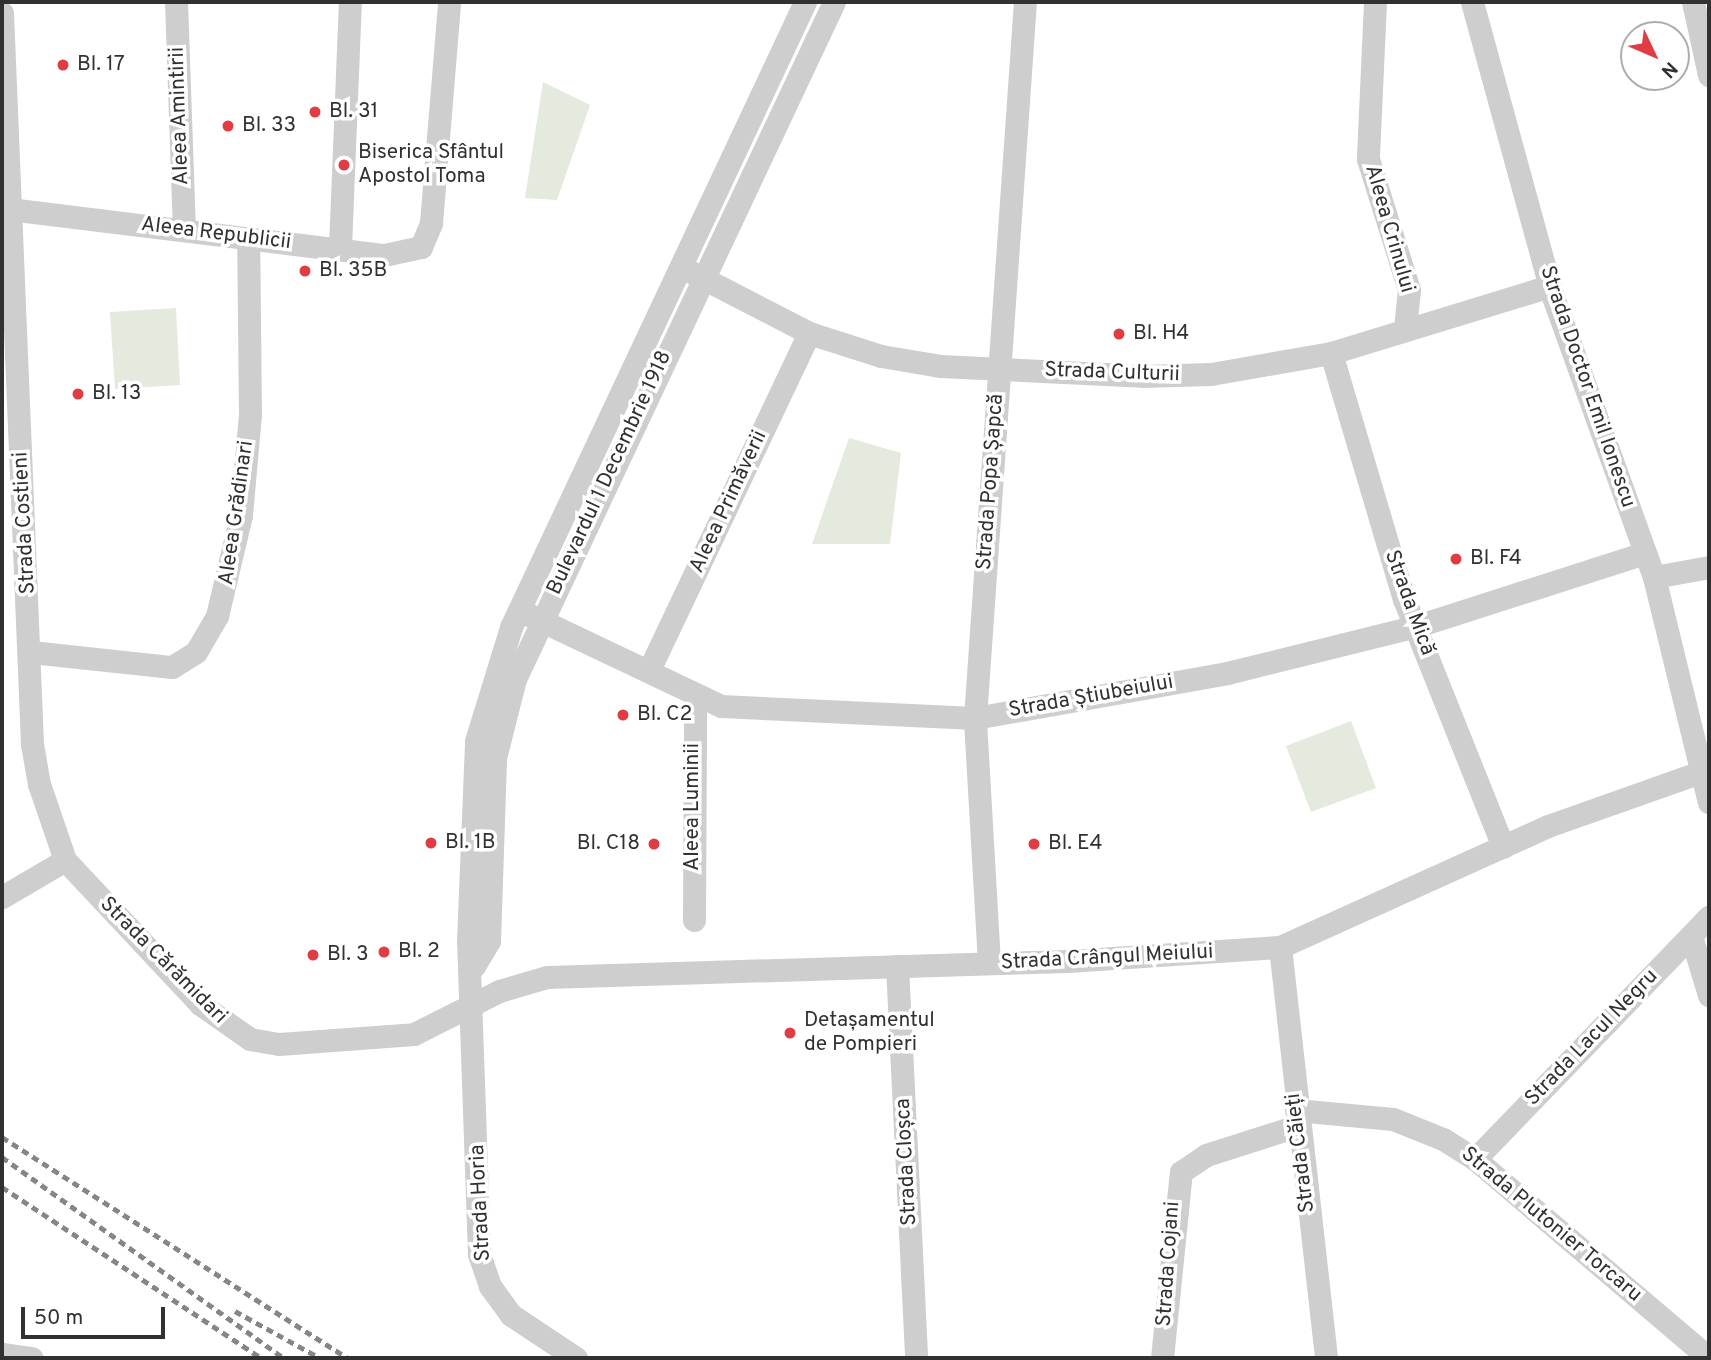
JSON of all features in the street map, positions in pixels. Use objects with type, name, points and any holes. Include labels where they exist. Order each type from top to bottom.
[{"type":"street","name":"Aleea Amintirii","points":[[176,2],[184,230]]},
{"type":"street","points":[[340,248],[350,2]]},
{"type":"street","name":"Aleea Republicii","points":[[9,209],[398,255],[421,247],[431,223],[449,2]]},
{"type":"street","name":"Bulevardul 1 Decembrie 1918","points":[[475,1004],[474,966],[468,942],[476,741],[519,610],[805,2]]},
{"type":"street","name":"Bulevardul 1 Decembrie 1918","points":[[474,966],[489,941],[495,758],[507,704],[541,619],[834,2]]},
{"type":"street","name":"Strada Popa Șapcă","points":[[989,963],[975,718],[1009,177],[1026,2]]},
{"type":"street","name":"Aleea Crinului","points":[[1375,2],[1367,146],[1409,290],[1405,329]]},
{"type":"street","name":"Strada Doctor Emil Ionescu","points":[[1472,2],[1550,286],[1654,577],[1706,770]]},
{"type":"street","points":[[1693,2],[1709,75]]},
{"type":"street","name":"Strada Costieni","points":[[2,13],[31,652],[32,744],[48,818],[65,860]]},
{"type":"street","name":"Aleea Grădinari","points":[[31,652],[172,667],[196,652],[217,616],[234,557],[250,415],[248,239]]},
{"type":"street","name":"Strada Culturii","points":[[682,267],[809,333],[881,356],[998,369],[1175,376],[1331,353],[1550,286]]},
{"type":"street","name":"Aleea Primăverii","points":[[649,670],[809,333]]},
{"type":"street","name":"Strada Mică","points":[[1331,353],[1417,626],[1503,847]]},
{"type":"street","name":"Strada Știubeiului","points":[[519,610],[695,694],[750,710],[975,718],[1227,673],[1417,626],[1645,552]]},
{"type":"street","points":[[1654,577],[1709,567]]},
{"type":"street","name":"Aleea Luminii","points":[[694,920],[695,694]]},
{"type":"street","points":[[1706,770],[1709,802]]},
{"type":"street","name":"Strada Crângul Meiului","points":[[475,1004],[547,978],[989,963],[1280,947],[1503,847],[1706,770]]},
{"type":"street","points":[[2,897],[65,860]]},
{"type":"street","name":"Strada Cărămidari","points":[[65,860],[200,1004],[250,1039],[279,1044],[414,1034],[475,1004]]},
{"type":"street","name":"Strada Lacul Negru","points":[[1475,1159],[1709,917]]},
{"type":"street","points":[[1690,936],[1709,995]]},
{"type":"street","name":"Strada Căieți","points":[[1280,947],[1296,1118],[1326,1358]]},
{"type":"street","name":"Strada Cloșca","points":[[897,966],[916,1358]]},
{"type":"street","name":"Strada Horia","points":[[475,1004],[484,1271],[511,1315],[576,1358]]},
{"type":"street","name":"Strada Plutonier Torcaru","points":[[1296,1118],[1393,1119],[1475,1159],[1709,1358]]},
{"type":"street","name":"Strada Cojani","points":[[1162,1358],[1181,1172],[1206,1155],[1296,1118]]},
{"type":"street","points":[[2,1354],[32,1358]]},
{"type":"shaded area","points":[[543,82],[590,105],[557,200],[525,198]]},
{"type":"shaded area","points":[[176,308],[180,385],[115,389],[110,312]]},
{"type":"shaded area","points":[[849,438],[901,453],[890,544],[812,544]]},
{"type":"shaded area","points":[[1351,721],[1376,788],[1311,812],[1286,746]]},
{"type":"railway","points":[[2,1137],[347,1358]]},
{"type":"railway","points":[[2,1157],[284,1358]]},
{"type":"railway","points":[[2,1187],[261,1358]]},
{"type":"railway","points":[[235,1311],[320,1358]]},
{"type":"place","name":"Bl. 17","points":[[63,65]]},
{"type":"place","name":"Bl. 31","points":[[315,112]]},
{"type":"place","name":"Bl. 33","points":[[228,126]]},
{"type":"place","name":"Biserica Sfântul Apostol Toma","points":[[344,165]]},
{"type":"place","name":"Bl. 35B","points":[[305,271]]},
{"type":"place","name":"Bl. H4","points":[[1119,334]]},
{"type":"place","name":"Bl. 13","points":[[78,394]]},
{"type":"place","name":"Bl. F4","points":[[1456,559]]},
{"type":"place","name":"Bl. C2","points":[[623,715]]},
{"type":"place","name":"Bl. 1B","points":[[431,843]]},
{"type":"place","name":"Bl. C18","points":[[654,844]]},
{"type":"place","name":"Bl. E4","points":[[1034,844]]},
{"type":"place","name":"Bl. 2","points":[[384,952]]},
{"type":"place","name":"Bl. 3","points":[[313,955]]},
{"type":"place","name":"Detașamentul de Pompieri","points":[[790,1033]]}]
